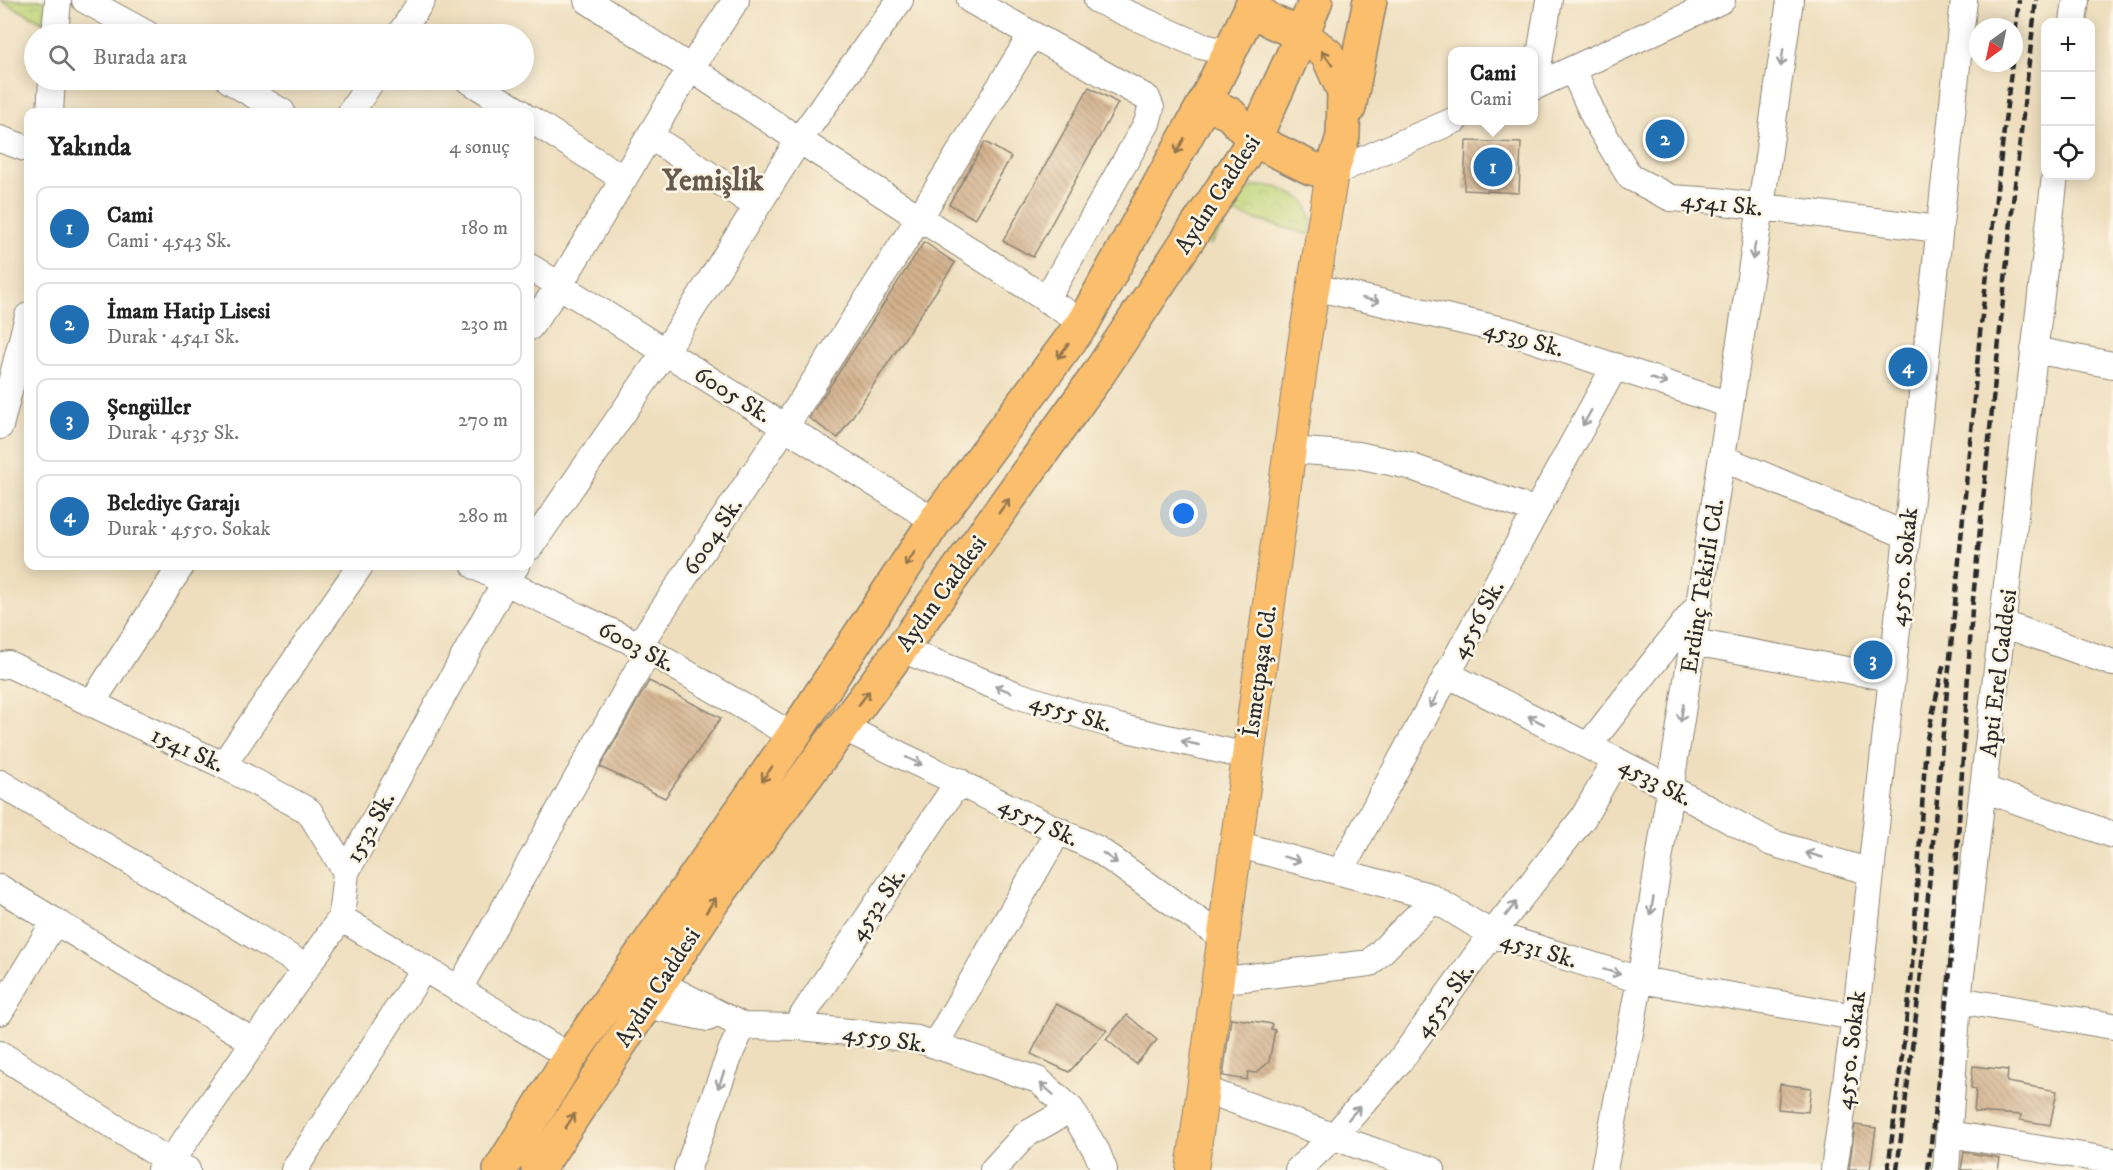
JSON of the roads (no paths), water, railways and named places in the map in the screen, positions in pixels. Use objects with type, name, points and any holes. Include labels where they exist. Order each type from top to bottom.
[{"type":"highway","name":"Aydın Caddesi","points":[[538,1170],[713,901],[901,649],[1099,373],[1211,205],[1254,140],[1316,0]]},
{"type":"highway","points":[[1322,171],[1343,136],[1370,0]]},
{"type":"highway","name":"Aydın Caddesi","points":[[500,1170],[570,1057],[793,736],[935,521],[1083,323],[1205,102],[1253,4]]},
{"type":"highway","points":[[1253,4],[1273,22],[1302,35],[1327,54],[1344,92],[1343,136]]},
{"type":"highway","points":[[1205,102],[1230,114],[1254,140],[1322,171]]},
{"type":"highway","points":[[1211,205],[1246,178],[1278,167],[1322,171]]},
{"type":"main road","name":"İsmetpaşa Cd.","points":[[1192,1170],[1247,756],[1314,287],[1322,171]]},
{"type":"street","points":[[57,24],[58,0]]},
{"type":"street","points":[[85,0],[129,24]]},
{"type":"street","points":[[406,24],[422,0]]},
{"type":"street","points":[[588,0],[690,69],[1083,323]]},
{"type":"street","points":[[534,322],[560,286],[690,69],[736,0]]},
{"type":"street","points":[[534,541],[665,352],[799,140],[900,0]]},
{"type":"street","points":[[1097,0],[1202,46],[1229,53]]},
{"type":"street","points":[[1538,63],[1549,0]]},
{"type":"street","points":[[1538,84],[1722,0]]},
{"type":"street","name":"Erdinç Tekirli Cd.","points":[[1604,1170],[1640,980],[1761,207],[1790,0]]},
{"type":"street","name":"4550. Sokak","points":[[1834,1170],[1854,1025],[1964,0]]},
{"type":"street","points":[[2074,18],[2076,0]]},
{"type":"street","points":[[980,3],[1147,98],[1151,108],[1147,123],[1046,300]]},
{"type":"street","name":"6004 Sk.","points":[[459,989],[644,647],[920,217],[1032,34]]},
{"type":"street","name":"4541 Sk.","points":[[1573,70],[1597,123],[1630,177],[1671,198],[1938,230]]},
{"type":"street","points":[[50,108],[51,90]]},
{"type":"street","points":[[246,90],[275,108]]},
{"type":"street","points":[[354,108],[365,90]]},
{"type":"street","points":[[484,90],[514,108]]},
{"type":"street","points":[[534,122],[624,179]]},
{"type":"street","points":[[1322,171],[1448,123]]},
{"type":"street","points":[[650,136],[757,206]]},
{"type":"street","points":[[0,140],[24,148]]},
{"type":"street","name":"Apti Erel Caddesi","points":[[1946,1170],[1958,1000],[2055,180]]},
{"type":"street","name":"6005 Sk.","points":[[534,270],[935,521]]},
{"type":"street","name":"4539 Sk.","points":[[1314,287],[1511,332],[1730,405]]},
{"type":"street","points":[[0,424],[24,331]]},
{"type":"street","points":[[2034,351],[2113,365]]},
{"type":"street","name":"4556 Sk.","points":[[1340,872],[1615,366]]},
{"type":"street","points":[[1290,450],[1358,455],[1409,466],[1536,512]]},
{"type":"street","points":[[1722,458],[1906,535]]},
{"type":"street","points":[[91,704],[178,570]]},
{"type":"street","points":[[223,765],[357,570]]},
{"type":"street","name":"6003 Sk.","points":[[492,570],[510,574],[644,647],[793,736]]},
{"type":"street","name":"1532 Sk.","points":[[172,1167],[254,1042],[341,918],[346,872],[510,574]]},
{"type":"street","points":[[1588,746],[1699,604]]},
{"type":"street","points":[[2003,624],[2113,663]]},
{"type":"street","points":[[1693,642],[1891,678]]},
{"type":"street","name":"4555 Sk.","points":[[901,649],[1017,695],[1118,727],[1247,756]]},
{"type":"street","name":"1541 Sk.","points":[[0,666],[8,664],[223,765],[309,811],[346,872]]},
{"type":"street","name":"4533 Sk.","points":[[1448,674],[1772,843],[1870,872]]},
{"type":"street","name":"4557 Sk.","points":[[842,727],[1097,849],[1223,938]]},
{"type":"street","name":"4552 Sk.","points":[[1298,1170],[1334,1136],[1399,1062],[1492,934],[1582,818],[1616,760]]},
{"type":"street","name":"4532 Sk.","points":[[795,1027],[959,781]]},
{"type":"street","points":[[0,783],[306,967]]},
{"type":"street","points":[[1984,789],[2113,835]]},
{"type":"street","points":[[935,1045],[1059,830]]},
{"type":"street","name":"4531 Sk.","points":[[1236,844],[1429,896],[1492,934],[1640,980],[1854,1025]]},
{"type":"street","points":[[0,888],[254,1042]]},
{"type":"street","points":[[1217,981],[1370,963],[1434,898]]},
{"type":"street","points":[[341,918],[570,1057]]},
{"type":"street","points":[[0,1012],[55,921]]},
{"type":"street","points":[[294,1170],[424,968]]},
{"type":"street","points":[[1616,1170],[1653,992],[1854,1025],[1856,1033],[1841,1170]]},
{"type":"street","name":"4559 Sk.","points":[[652,994],[744,1026],[795,1027],[917,1039],[1038,1080],[1071,1109],[1097,1152],[1104,1170]]},
{"type":"street","points":[[1958,1000],[2113,1026]]},
{"type":"street","points":[[687,1170],[732,1049],[744,1026]]},
{"type":"street","points":[[0,1054],[172,1167]]},
{"type":"street","points":[[1203,1089],[1432,1170]]},
{"type":"street","points":[[993,1170],[1025,1135],[1071,1109]]},
{"type":"street","points":[[1949,1134],[2113,1161]]},
{"type":"railway","points":[[2017,18],[2019,0]]},
{"type":"railway","points":[[1928,1170],[1949,984],[1972,609],[2012,211],[2036,0]]},
{"type":"railway","points":[[1897,1170],[1920,983],[1980,333],[2011,72]]},
{"type":"railway","points":[[1888,1170],[1911,983],[1926,743],[1944,662]]},
{"type":"place","name":"İmam Hatip Lisesi","points":[[1665,139]]},
{"type":"place","name":"Cami","points":[[1493,167]]},
{"type":"place","name":"Belediye Garajı","points":[[1908,367]]},
{"type":"place","name":"Şengüller","points":[[1873,660]]},
{"type":"district","name":"Yemişlik","points":[[713,180]]}]
